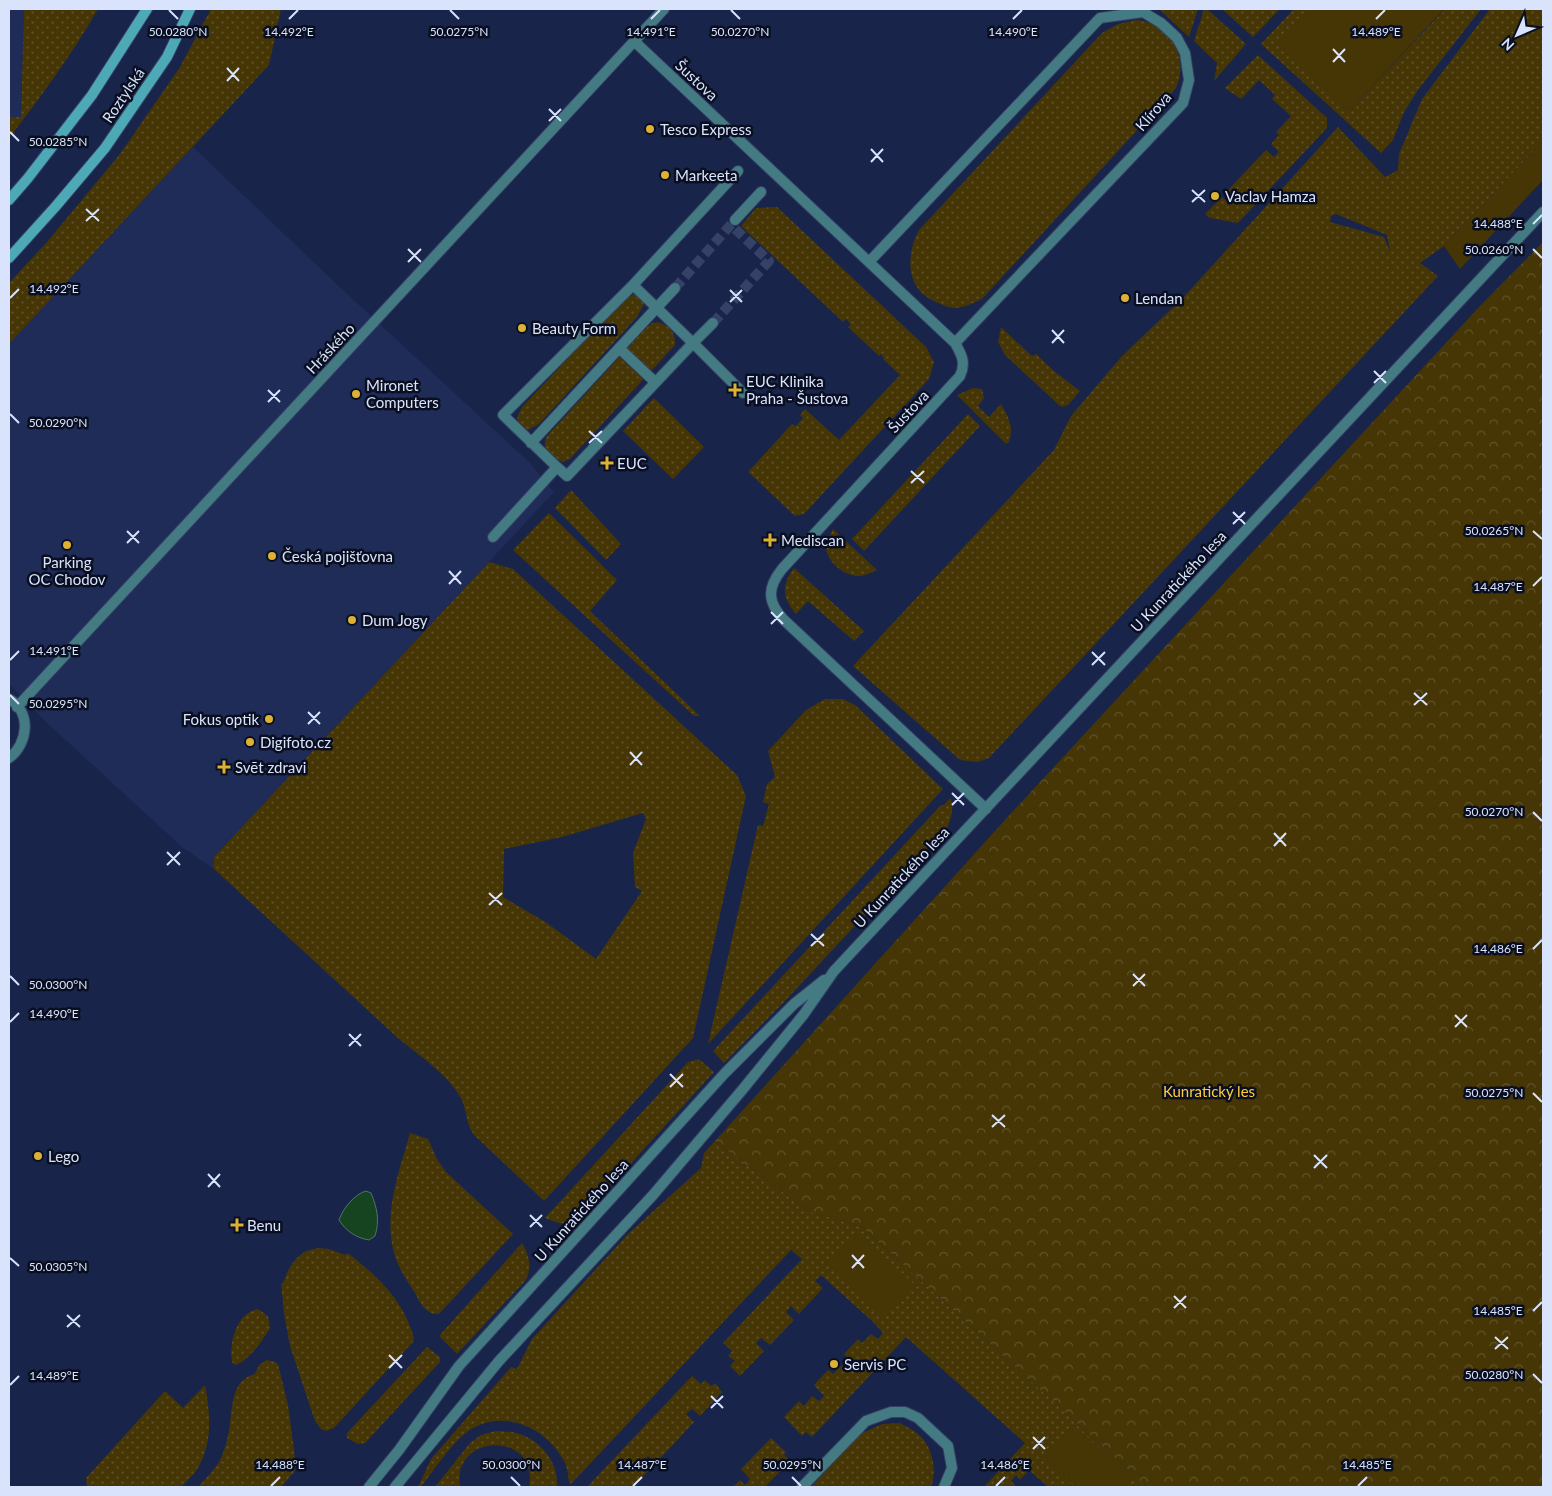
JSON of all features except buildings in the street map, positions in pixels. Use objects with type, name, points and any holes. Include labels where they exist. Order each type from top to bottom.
[{"type":"main road","name":"Roztylská","points":[[9,200],[92,95],[147,9]]},
{"type":"main road","name":"Roztylská","points":[[9,258],[105,148],[167,57],[190,9]]},
{"type":"street","name":"Hráského","points":[[17,707],[664,9]]},
{"type":"street","name":"Klírova","points":[[869,262],[1100,18],[1143,12],[1160,23],[1177,38],[1184,52],[1189,80],[1183,104],[955,343]]},
{"type":"street","name":"Šustova","points":[[635,42],[955,343],[964,361],[960,376],[782,569],[775,578],[770,599],[779,615],[986,809]]},
{"type":"street","points":[[713,323],[567,476],[503,415],[633,285],[738,171]]},
{"type":"street","points":[[735,220],[761,192]]},
{"type":"street","name":"U Kunratického lesa","points":[[369,1487],[399,1450],[444,1386],[466,1359],[725,1072],[794,1004],[834,971],[1543,212]]},
{"type":"street","points":[[633,285],[743,393]]},
{"type":"street","points":[[531,443],[675,288]]},
{"type":"street","points":[[619,348],[655,382]]},
{"type":"street","points":[[493,537],[557,467]]},
{"type":"street","points":[[9,699],[22,713],[25,726],[23,740],[16,752],[9,758]]},
{"type":"street","name":"U Kunratického lesa","points":[[395,1487],[499,1361],[653,1195],[804,1014],[834,971]]},
{"type":"street","points":[[802,1487],[866,1421],[878,1415],[904,1412],[918,1418],[948,1446],[952,1468],[944,1487]]},
{"type":"shaded area","points":[[9,9],[24,9],[21,117],[9,117]]},
{"type":"shaded area","points":[[193,147],[345,292],[529,462],[554,492],[214,857],[214,869],[182,847],[46,722],[9,684],[9,344]]},
{"type":"shaded area","points":[[366,1191],[371,1193],[378,1219],[375,1236],[369,1240],[360,1238],[352,1233],[339,1220],[350,1202]]},
{"type":"green space","points":[[24,9],[98,9],[56,75],[9,138],[9,117],[21,117]]},
{"type":"green space","points":[[211,9],[281,9],[269,65],[9,344],[9,283],[47,242],[120,154],[180,67]]},
{"type":"green space","points":[[1159,9],[1198,9],[1189,37]]},
{"type":"green space","points":[[1204,9],[1207,9],[1246,44],[1214,81],[1217,63],[1194,41]]},
{"type":"green space","points":[[1222,9],[1280,9],[1253,37]]},
{"type":"green space","points":[[1294,9],[1312,9],[1279,45],[1349,111],[1445,9],[1481,9],[1418,90],[1404,112],[1393,140],[1381,153],[1261,44]]},
{"type":"green space","points":[[1312,9],[1444,9],[1349,111],[1278,45]]},
{"type":"green space","points":[[1490,9],[1543,9],[1543,141],[1444,246],[1420,263],[1438,276],[989,758],[978,762],[960,760],[853,666],[1054,450],[1071,416],[1122,356],[1183,298],[1338,127],[1385,177],[1398,170],[1399,154],[1422,99]],"holes":[[[1336,214],[1387,235],[1390,252],[1384,237],[1330,222],[1331,216]]]},
{"type":"green space","points":[[1136,20],[1148,22],[1159,27],[1174,43],[1180,65],[1180,76],[1176,88],[982,299],[966,306],[953,308],[941,305],[924,295],[913,279],[910,260],[919,230],[1102,33],[1118,24]]},
{"type":"green space","points":[[1258,55],[1327,118],[1327,128],[1238,223],[1210,218],[1205,214],[1222,197],[1230,204],[1235,199],[1227,191],[1266,150],[1274,157],[1279,152],[1271,144],[1279,135],[1276,132],[1291,116],[1272,99],[1275,95],[1259,80],[1241,99],[1225,88]]},
{"type":"green space","points":[[1543,141],[1543,180],[1460,269],[1444,246]]},
{"type":"green space","points":[[777,207],[926,347],[934,362],[929,379],[804,514],[795,516],[748,472],[792,424],[796,426],[803,418],[800,415],[805,409],[839,440],[900,375],[883,359],[881,354],[879,356],[848,327],[851,324],[846,319],[843,322],[741,226],[756,208]]},
{"type":"green space","name":"Kunratický les","points":[[1543,242],[1543,1487],[1147,1487],[862,1227],[808,1211],[715,1141],[1004,821],[1480,306]]},
{"type":"green space","points":[[634,294],[641,297],[644,304],[637,317],[539,424],[528,430],[521,425],[518,417],[523,406],[620,303]]},
{"type":"green space","points":[[659,322],[671,331],[675,345],[570,459],[563,462],[554,458],[546,449],[545,441],[547,436],[643,331],[652,323]]},
{"type":"green space","points":[[1001,327],[1032,356],[1036,354],[1080,391],[1068,405],[1061,407],[1005,355],[998,342]]},
{"type":"green space","points":[[973,388],[982,389],[984,398],[978,406],[989,417],[1001,404],[1011,426],[1009,442],[1006,444],[957,395]]},
{"type":"green space","points":[[654,398],[704,447],[673,479],[623,431]]},
{"type":"green space","points":[[968,414],[980,426],[864,551],[852,539]]},
{"type":"green space","points":[[571,490],[621,544],[606,560],[555,508]]},
{"type":"green space","points":[[549,513],[617,580],[590,611],[700,716],[694,716],[513,550]]},
{"type":"green space","points":[[833,529],[877,570],[863,576],[855,576],[844,572],[834,564],[827,554],[826,548]]},
{"type":"green space","points":[[489,562],[513,569],[737,775],[746,796],[693,1038],[544,1201],[474,1135],[469,1127],[461,1098],[448,1081],[433,1066],[399,1039],[214,869],[214,857]],"holes":[[[643,813],[646,819],[633,853],[635,887],[642,891],[596,959],[547,923],[503,897],[504,849],[562,837]]]},
{"type":"green space","points":[[794,568],[864,631],[854,641],[808,601],[796,614],[791,608],[786,597],[785,586]]},
{"type":"green space","points":[[825,699],[843,699],[855,705],[943,789],[708,1044],[758,825],[763,826],[769,804],[763,802],[767,784],[775,777],[768,751],[806,710]]},
{"type":"green space","points":[[950,798],[952,808],[948,826],[783,1003],[724,1063],[713,1051],[941,805],[944,805]]},
{"type":"green space","points":[[699,1059],[714,1072],[584,1215],[574,1222],[566,1224],[545,1218],[688,1062]]},
{"type":"green space","points":[[410,1133],[428,1139],[437,1159],[446,1172],[513,1234],[439,1314],[430,1313],[421,1304],[399,1266],[391,1241],[391,1209],[397,1178]]},
{"type":"green space","points":[[715,1141],[808,1211],[862,1227],[1147,1487],[1121,1487],[1130,1477],[1045,1457],[1077,1487],[1048,1487],[1029,1470],[1020,1480],[1016,1475],[1011,1481],[1015,1487],[984,1487],[1025,1443],[906,1337],[812,1437],[806,1432],[802,1436],[784,1417],[799,1401],[804,1406],[812,1396],[819,1401],[824,1396],[814,1385],[828,1370],[833,1374],[842,1365],[848,1370],[854,1365],[844,1354],[858,1339],[862,1343],[871,1334],[878,1339],[883,1333],[821,1275],[815,1281],[823,1288],[799,1314],[791,1306],[786,1312],[794,1320],[770,1345],[761,1338],[756,1343],[764,1351],[740,1376],[730,1366],[735,1361],[728,1356],[732,1351],[723,1343],[802,1259],[791,1250],[570,1485],[565,1463],[549,1441],[527,1426],[501,1421],[488,1422],[468,1431],[446,1454],[421,1487],[418,1487],[431,1459],[511,1367],[517,1369],[532,1339],[628,1234],[701,1168],[704,1153]]},
{"type":"green space","points":[[859,1233],[915,1285],[903,1300],[885,1317],[829,1265]]},
{"type":"green space","points":[[522,1243],[527,1252],[529,1262],[529,1271],[525,1281],[457,1354],[439,1336]]},
{"type":"green space","points":[[319,1248],[329,1249],[345,1255],[348,1253],[379,1280],[396,1300],[414,1338],[413,1342],[334,1428],[326,1431],[321,1429],[315,1421],[290,1346],[281,1283],[283,1284],[291,1265],[300,1255]]},
{"type":"green space","points":[[258,1309],[268,1316],[270,1328],[251,1355],[235,1365],[232,1362],[231,1354],[236,1330],[244,1316]]},
{"type":"green space","points":[[427,1347],[440,1357],[440,1362],[365,1443],[358,1444],[347,1438],[347,1433]]},
{"type":"green space","points":[[267,1360],[278,1364],[288,1405],[296,1465],[294,1472],[281,1487],[198,1487],[221,1458],[237,1389],[241,1382],[255,1374],[259,1365]]},
{"type":"green space","points":[[692,1376],[701,1384],[705,1380],[711,1386],[715,1383],[722,1392],[700,1416],[692,1409],[686,1414],[694,1422],[656,1463],[648,1456],[642,1461],[650,1469],[633,1487],[587,1487]]},
{"type":"green space","points":[[205,1385],[209,1415],[207,1446],[197,1469],[181,1487],[87,1487],[86,1478],[165,1391],[183,1408]]},
{"type":"green space","points":[[900,1423],[918,1434],[931,1453],[934,1474],[931,1487],[811,1487],[860,1434],[882,1424]]},
{"type":"green space","points":[[1074,1425],[1131,1477],[1121,1487],[1077,1487],[1045,1457]]},
{"type":"green space","points":[[496,1431],[511,1432],[525,1436],[540,1446],[555,1469],[557,1487],[529,1487],[529,1469],[522,1456],[510,1448],[495,1445],[481,1448],[469,1456],[461,1469],[460,1487],[435,1487],[470,1443],[481,1435]]},
{"type":"green space","points":[[771,1438],[786,1452],[784,1455],[790,1461],[765,1487],[733,1487],[740,1480],[745,1485],[750,1479],[741,1469]]},
{"type":"tunnel","points":[[675,288],[734,221]]},
{"type":"tunnel","points":[[713,323],[769,261],[731,225]]},
{"type":"place","name":"Tesco Express","points":[[650,129]]},
{"type":"place","name":"Markeeta","points":[[665,175]]},
{"type":"place","name":"Vaclav Hamza","points":[[1215,196]]},
{"type":"place","name":"Lendan","points":[[1125,298]]},
{"type":"place","name":"Beauty Form","points":[[522,328]]},
{"type":"place","name":"EUC Klinika Praha - Šustova","points":[[735,390]]},
{"type":"place","name":"Mironet Computers","points":[[356,394]]},
{"type":"place","name":"EUC","points":[[607,463]]},
{"type":"place","name":"Mediscan","points":[[770,540]]},
{"type":"place","name":"Parking OC Chodov","points":[[67,545]]},
{"type":"place","name":"Česká pojišťovna","points":[[272,556]]},
{"type":"place","name":"Dum Jogy","points":[[352,620]]},
{"type":"place","name":"Fokus optik","points":[[269,719]]},
{"type":"place","name":"Digifoto.cz","points":[[250,742]]},
{"type":"place","name":"Svēt zdravi","points":[[224,767]]},
{"type":"place","name":"Lego","points":[[38,1156]]},
{"type":"place","name":"Benu","points":[[237,1225]]},
{"type":"place","name":"Servis PC","points":[[834,1364]]}]
